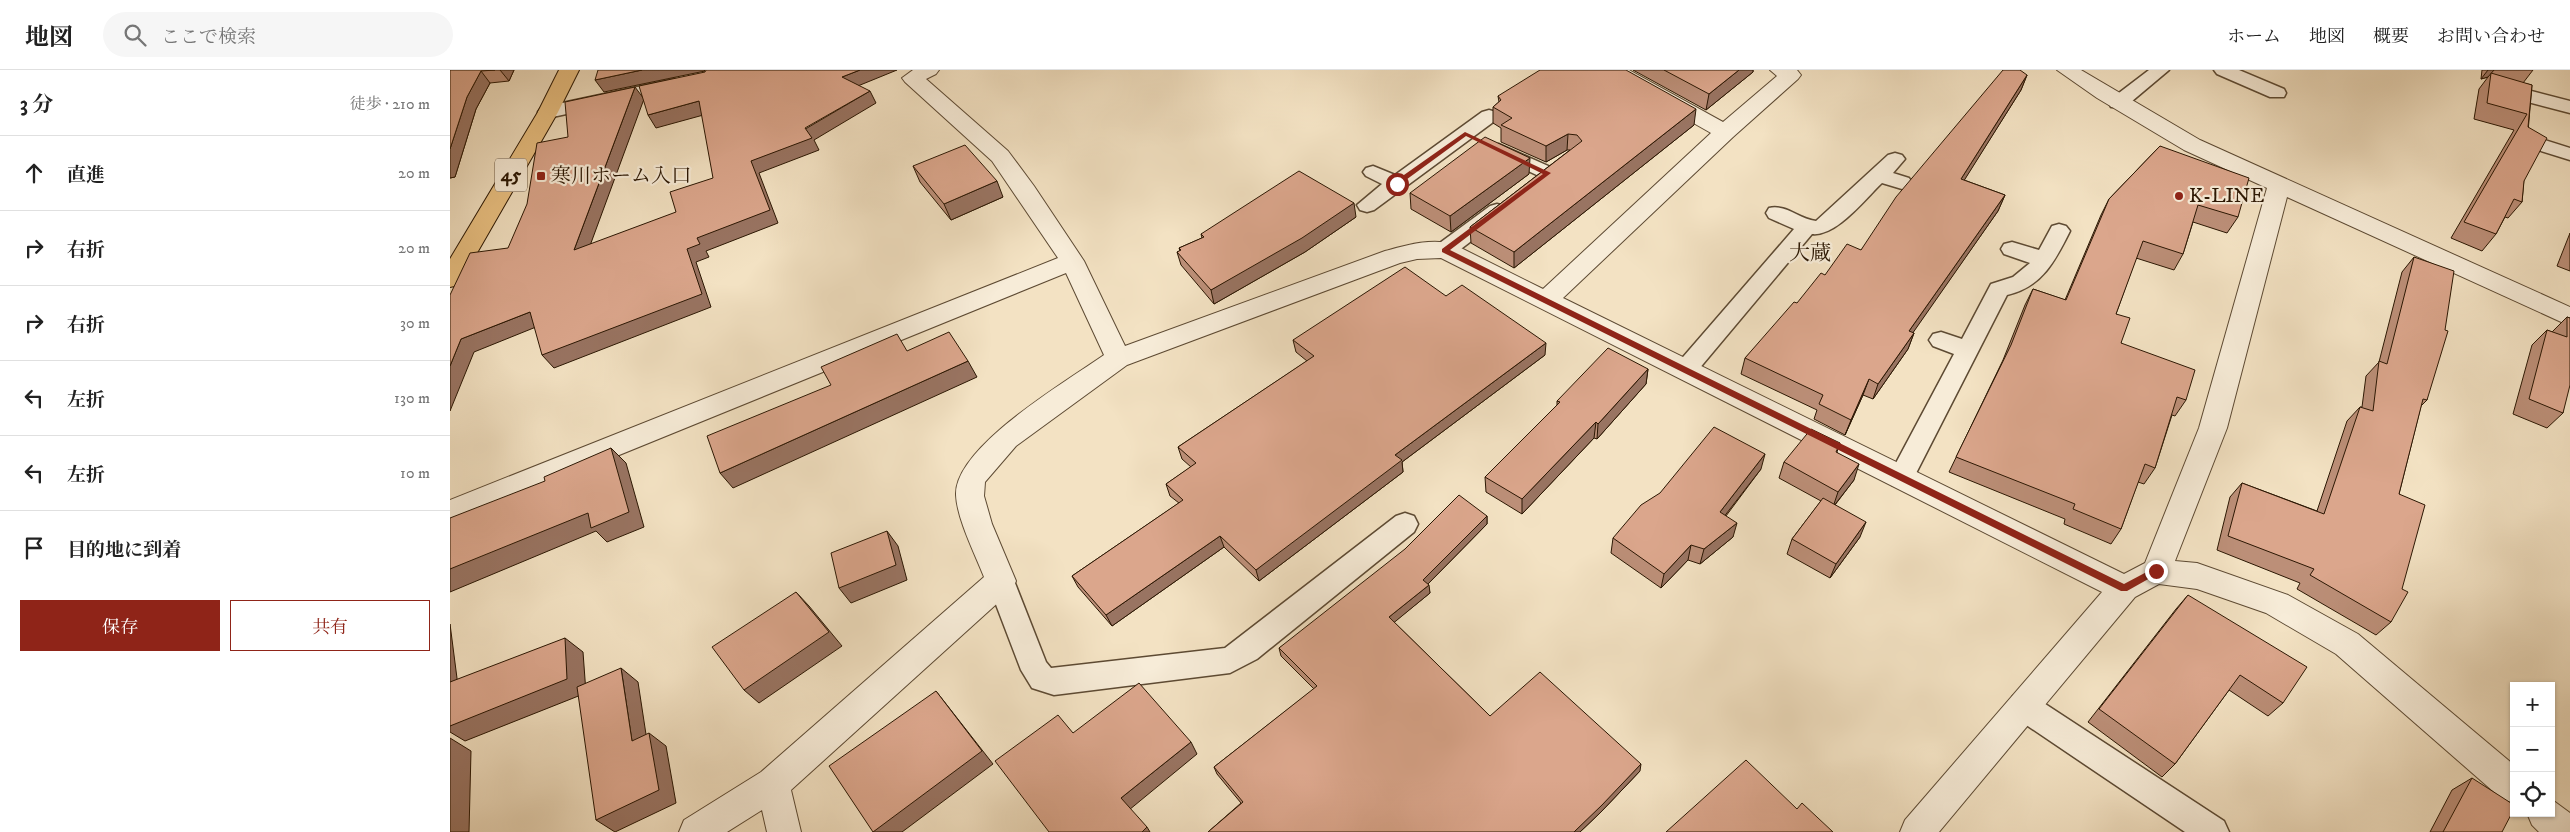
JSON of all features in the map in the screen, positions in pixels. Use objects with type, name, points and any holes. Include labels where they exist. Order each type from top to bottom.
[{"type":"main road","name":"45","points":[[450,279],[548,112],[570,70]]},
{"type":"street","points":[[929,70],[912,78],[1000,156],[1026,191],[1072,261],[1118,358]]},
{"type":"street","points":[[1614,70],[1725,132]]},
{"type":"street","points":[[1545,301],[1725,132],[1791,75],[1780,70]]},
{"type":"street","points":[[2067,70],[2118,103],[2192,145],[2570,317]]},
{"type":"street","points":[[2156,571],[2213,428],[2278,185]]},
{"type":"street","points":[[696,832],[773,784],[1001,581],[978,524],[970,496],[971,480],[982,464],[1006,439],[1118,358],[1393,257],[1417,251],[1445,250],[2124,588]]},
{"type":"street","points":[[450,512],[1072,261]]},
{"type":"street","points":[[1917,832],[2124,588],[2156,571],[2197,576],[2277,604],[2347,644],[2510,784]]},
{"type":"street","points":[[773,784],[784,832]]},
{"type":"lane","points":[[2118,103],[2160,70]]},
{"type":"lane","points":[[2223,70],[2277,93]]},
{"type":"lane","points":[[548,112],[696,81]]},
{"type":"lane","points":[[2488,85],[2570,107]]},
{"type":"lane","points":[[1367,206],[1489,116]]},
{"type":"lane","points":[[1445,250],[1540,180],[1465,134]]},
{"type":"lane","points":[[2532,142],[2570,154]]},
{"type":"lane","points":[[1776,213],[1807,227],[1818,228],[1827,224],[1895,159]]},
{"type":"lane","points":[[1373,172],[1397,184]]},
{"type":"lane","points":[[1880,174],[1902,183]]},
{"type":"lane","points":[[1685,370],[1807,227]]},
{"type":"lane","points":[[1901,478],[1999,289],[2022,283],[2036,272],[2045,260],[2058,231]]},
{"type":"lane","points":[[2012,249],[2045,260]]},
{"type":"lane","points":[[1941,340],[1968,350]]},
{"type":"lane","points":[[1001,581],[1035,670],[1042,679],[1054,682],[1230,660],[1247,650],[1405,524]]},
{"type":"lane","points":[[2024,706],[2213,832]]},
{"type":"building","points":[[450,70],[495,70],[481,71],[467,97],[450,149]]},
{"type":"building","points":[[598,70],[642,70],[595,80]]},
{"type":"building","points":[[706,70],[860,70],[842,77],[870,91],[805,128],[812,138],[751,161],[770,210],[697,238],[700,244],[687,249],[702,294],[542,355],[530,312],[461,339],[450,366],[450,295],[470,253],[508,248],[527,204],[537,143],[568,137],[565,102],[635,87],[574,250],[676,212],[670,192],[713,178],[699,101],[648,115],[639,86],[705,72]]},
{"type":"building","points":[[1540,70],[1626,70],[1696,109],[1514,252],[1470,227],[1582,141],[1577,135],[1568,134],[1546,146],[1501,125],[1512,118],[1493,107],[1501,100],[1498,96]]},
{"type":"building","points":[[1664,70],[1739,70],[1709,94]]},
{"type":"building","points":[[2003,70],[2020,70],[2027,75],[1961,179],[2005,195],[1909,331],[1914,333],[1878,384],[1869,379],[1851,420],[1819,404],[1823,395],[1745,358],[1794,302],[1797,303],[1821,273],[1825,275],[1847,244],[1861,250],[1896,197]]},
{"type":"building","points":[[2491,73],[2532,85],[2528,127],[2547,138],[2524,181],[2522,202],[2514,199],[2496,234],[2464,222],[2527,114],[2487,103]]},
{"type":"building","points":[[1485,137],[1530,158],[1450,216],[1410,193]]},
{"type":"building","points":[[965,145],[997,181],[944,204],[913,166]]},
{"type":"building","points":[[2160,146],[2249,178],[2238,217],[2198,205],[2183,254],[2143,241],[2116,314],[2130,318],[2121,343],[2195,370],[2186,400],[2177,397],[2155,468],[2145,464],[2121,529],[2073,509],[2075,504],[1956,457],[2011,345],[2033,289],[2066,300],[2109,199]]},
{"type":"building","points":[[1299,171],[1354,203],[1302,238],[1211,290],[1177,252],[1181,250],[1179,248],[1204,237],[1201,234]]},
{"type":"building","points":[[2414,257],[2454,271],[2445,330],[2448,331],[2427,400],[2423,399],[2399,494],[2425,505],[2402,589],[2408,592],[2391,622],[2310,575],[2314,569],[2228,536],[2242,483],[2324,514],[2360,407],[2373,411],[2379,361],[2387,364]]},
{"type":"building","points":[[1405,267],[1446,296],[1462,285],[1546,343],[1395,455],[1402,460],[1256,570],[1220,536],[1106,615],[1072,576],[1183,500],[1166,484],[1196,463],[1178,447],[1314,356],[1293,340]]},
{"type":"building","points":[[2567,317],[2570,318],[2570,385],[2563,413],[2529,399],[2547,330],[2567,337]]},
{"type":"building","points":[[949,332],[968,361],[720,473],[707,436],[831,385],[821,367],[897,334],[907,351]]},
{"type":"building","points":[[1608,348],[1648,369],[1598,424],[1596,422],[1522,499],[1485,477],[1560,402],[1557,401]]},
{"type":"building","points":[[1714,427],[1765,454],[1720,512],[1737,523],[1704,549],[1691,545],[1664,574],[1613,538],[1641,505],[1660,493]]},
{"type":"building","points":[[1811,429],[1840,443],[1836,452],[1859,464],[1838,492],[1784,462]]},
{"type":"building","points":[[611,448],[629,512],[591,528],[588,513],[450,569],[450,518],[545,481],[544,477]]},
{"type":"building","points":[[1459,495],[1487,516],[1423,580],[1429,585],[1389,617],[1490,716],[1540,672],[1641,764],[1574,832],[1208,832],[1243,802],[1214,767],[1317,686],[1279,648],[1405,549]]},
{"type":"building","points":[[1823,498],[1866,522],[1836,564],[1792,539]]},
{"type":"building","points":[[887,531],[896,565],[839,588],[831,553]]},
{"type":"building","points":[[796,592],[829,632],[744,690],[712,647]]},
{"type":"building","points":[[2188,595],[2307,667],[2283,703],[2240,675],[2175,764],[2099,709]]},
{"type":"building","points":[[565,638],[567,679],[450,726],[450,682]]},
{"type":"building","points":[[621,668],[632,741],[649,733],[659,790],[596,820],[577,687]]},
{"type":"building","points":[[1139,683],[1191,742],[1121,798],[1147,827],[1142,832],[1049,832],[995,761],[1058,715],[1073,733]]},
{"type":"building","points":[[936,691],[982,751],[873,832],[829,766]]},
{"type":"building","points":[[1746,760],[1797,809],[1802,803],[1833,832],[1666,832]]},
{"type":"building","points":[[2472,778],[2510,802],[2510,817],[2502,832],[2443,832]]},
{"type":"place","name":"寒川ホーム入口","points":[[541,176]]},
{"type":"place","name":"K-LINE","points":[[2179,196]]},
{"type":"district","name":"大蔵","points":[[1810,254]]},
{"type":"route","points":[[1397,184],[1465,134],[1548,173],[1445,250],[2124,588],[2156,571]]}]
